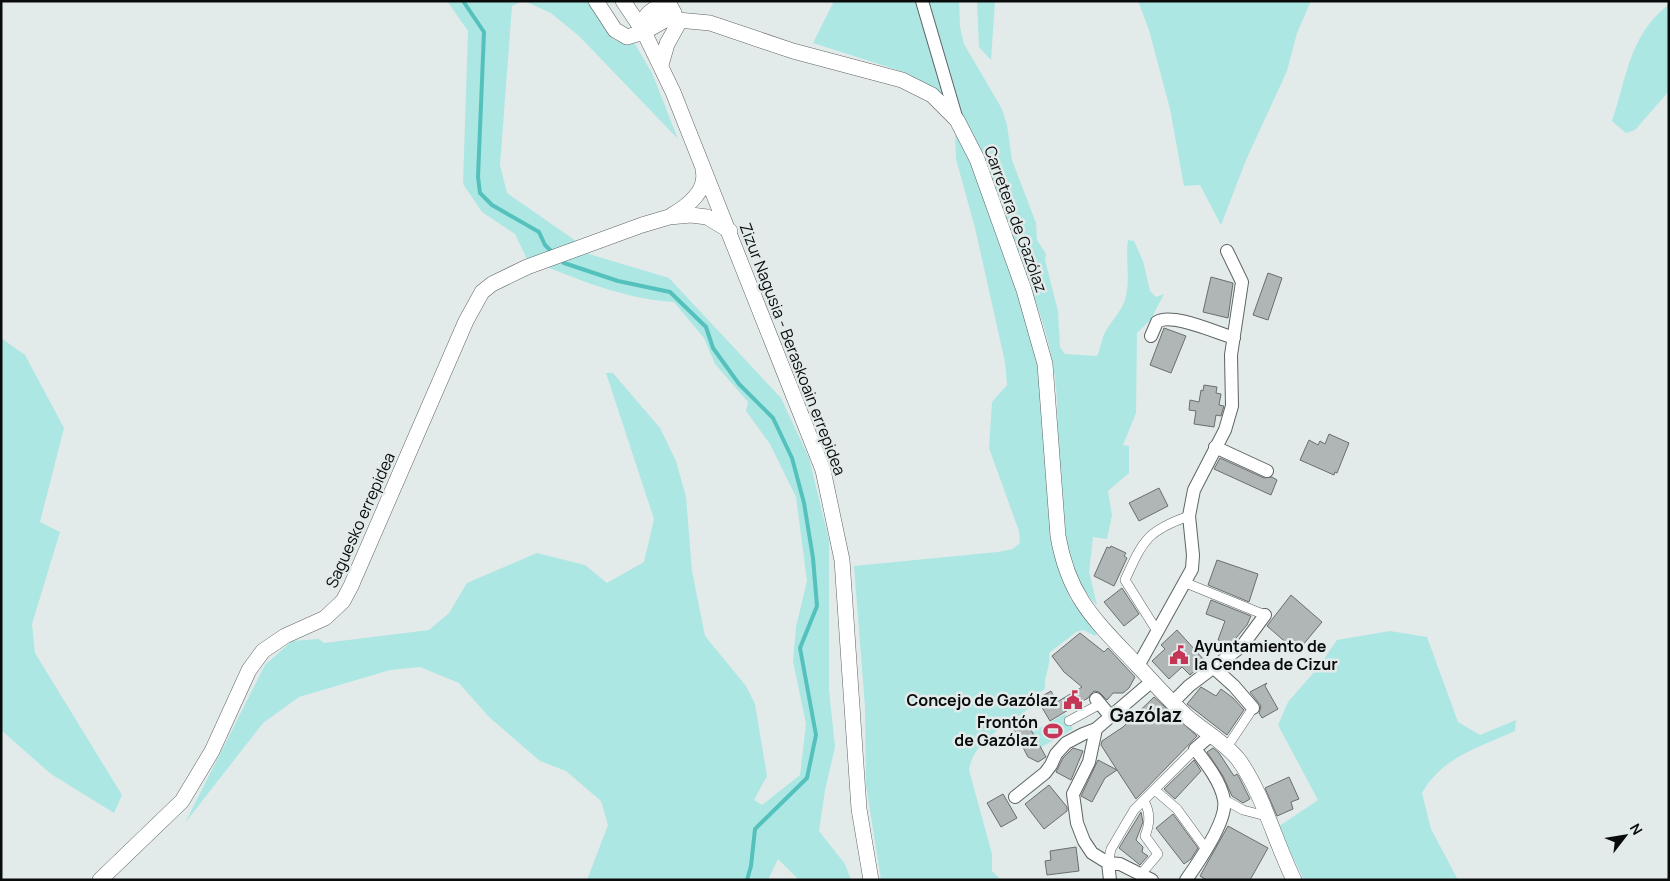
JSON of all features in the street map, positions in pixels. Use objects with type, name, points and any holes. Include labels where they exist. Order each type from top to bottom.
[{"type":"street","points":[[596,1],[606,20],[621,35],[628,37],[644,32],[667,19],[676,18],[710,23]]},
{"type":"street","name":"Zizur Nagusia - Beraskoain errepidea","points":[[623,1],[644,32],[661,65],[730,231],[808,427],[823,470],[834,513],[845,590],[859,809],[870,880]]},
{"type":"street","points":[[922,1],[957,120]]},
{"type":"street","points":[[644,32],[644,19],[651,10],[667,3],[700,16],[710,23]]},
{"type":"street","points":[[661,65],[667,44],[678,26],[676,18],[667,3]]},
{"type":"street","name":"Carretera de Gazólaz","points":[[710,23],[786,49],[902,80],[932,96],[957,120],[977,159],[1024,290],[1039,340],[1045,364],[1058,536],[1062,563],[1077,597],[1099,627],[1138,666],[1151,682],[1172,703],[1227,747],[1248,775],[1294,880]]},
{"type":"street","points":[[669,217],[685,208],[697,194],[705,177],[701,159]]},
{"type":"street","points":[[686,216],[712,206],[717,200]]},
{"type":"street","points":[[669,217],[707,217],[730,231]]},
{"type":"street","name":"Saguesko errepidea","points":[[100,880],[182,801],[212,751],[249,670],[263,651],[285,636],[325,618],[343,601],[476,301],[492,284],[545,260],[669,217]]},
{"type":"street","points":[[1138,666],[1186,583],[1192,569],[1193,555],[1189,516],[1194,490],[1225,430],[1231,413],[1231,355],[1242,282],[1227,251]]},
{"type":"street","points":[[1151,336],[1157,322],[1164,318],[1184,322],[1234,338]]},
{"type":"street","points":[[1215,447],[1268,471]]},
{"type":"street","points":[[1157,631],[1125,580],[1140,548],[1151,534],[1165,525],[1189,516]]},
{"type":"street","points":[[1172,703],[1189,686],[1242,646],[1265,615],[1186,583]]},
{"type":"street","points":[[1214,668],[1234,686],[1252,708],[1227,747]]},
{"type":"street","points":[[1015,797],[1045,773],[1056,754],[1066,743],[1096,729],[1151,682]]},
{"type":"street","points":[[1069,721],[1098,702],[1112,717]]},
{"type":"street","points":[[1096,729],[1089,762],[1073,794],[1074,808],[1084,841],[1092,853],[1108,863],[1120,864],[1147,877],[1158,854],[1145,836],[1150,824],[1148,808],[1144,801]]},
{"type":"street","points":[[1110,880],[1108,863],[1111,849],[1134,810],[1156,791],[1195,749],[1211,735]]},
{"type":"street","points":[[1192,878],[1224,810],[1225,800],[1210,770],[1195,749]]},
{"type":"street","points":[[1156,791],[1176,809],[1206,849]]},
{"type":"street","points":[[1225,800],[1243,810],[1266,816]]},
{"type":"shaded area","points":[[447,1],[523,1],[512,6],[500,165],[507,193],[576,241],[589,254],[669,278],[781,398],[809,458],[829,540],[829,690],[835,747],[825,790],[819,831],[845,864],[851,880],[799,880],[778,859],[768,880],[587,880],[608,825],[601,801],[566,771],[540,761],[489,717],[459,683],[420,667],[390,670],[299,697],[263,723],[185,823],[265,665],[292,641],[319,639],[324,643],[429,630],[449,613],[467,583],[537,553],[585,565],[607,583],[644,562],[654,519],[606,373],[613,373],[660,428],[676,461],[686,497],[692,571],[705,636],[746,686],[755,704],[767,776],[754,800],[762,805],[800,775],[806,724],[793,661],[796,627],[807,581],[796,497],[770,444],[746,411],[748,402],[715,364],[704,338],[674,302],[636,297],[617,292],[527,259],[515,234],[482,212],[463,184],[468,31]]},
{"type":"shaded area","points":[[524,1],[587,1],[614,40],[635,44],[652,73],[678,139],[579,36],[551,13]]},
{"type":"shaded area","points":[[834,1],[918,1],[945,96],[907,73],[813,43]]},
{"type":"shaded area","points":[[928,1],[959,1],[960,27],[964,44],[1002,109],[1007,125],[1012,160],[1036,223],[1037,240],[1046,254],[1045,260],[1058,311],[1060,347],[1065,354],[1097,356],[1105,332],[1125,300],[1128,285],[1128,240],[1134,241],[1143,261],[1150,291],[1156,297],[1164,294],[1151,319],[1137,333],[1136,413],[1123,445],[1129,446],[1129,473],[1108,491],[1112,515],[1107,539],[1093,537],[1089,572],[1097,605],[1083,587],[1072,562],[1066,534],[1059,471],[1056,387],[1046,333],[1028,280],[965,119],[959,109]]},
{"type":"shaded area","points":[[977,1],[995,1],[991,60],[979,47]]},
{"type":"shaded area","points":[[1138,1],[1311,1],[1297,33],[1287,71],[1246,160],[1221,225],[1200,185],[1184,186],[1170,109],[1149,30]]},
{"type":"shaded area","points":[[1668,5],[1669,91],[1635,130],[1626,133],[1612,121],[1626,73],[1637,44],[1645,30]]},
{"type":"shaded area","points":[[955,131],[979,182],[1036,345],[1059,568],[1070,599],[1098,632],[1095,636],[1083,630],[1076,632],[1049,653],[1045,689],[1034,696],[1033,705],[985,741],[972,759],[969,770],[992,854],[992,871],[1001,880],[881,880],[866,785],[865,707],[854,566],[998,552],[1013,549],[1020,543],[1019,531],[989,448],[992,402],[1007,385],[1005,362],[975,228],[956,159]]},
{"type":"shaded area","points":[[1,338],[25,355],[64,428],[40,522],[60,532],[32,624],[35,653],[122,795],[114,813],[51,774],[1,730]]},
{"type":"shaded area","points":[[1390,631],[1427,637],[1458,722],[1480,735],[1516,720],[1515,731],[1475,748],[1451,762],[1440,770],[1422,793],[1431,829],[1458,880],[1304,880],[1278,827],[1318,800],[1278,725],[1288,702],[1316,670],[1337,640]]},
{"type":"shaded area","name":"Frontón de Gazólaz","points":[[1065,714],[1073,729],[1040,748],[1032,732]]},
{"type":"building","points":[[1268,273],[1282,278],[1268,320],[1253,315]]},
{"type":"building","points":[[1211,277],[1233,283],[1228,318],[1203,312]]},
{"type":"building","points":[[1164,328],[1186,336],[1171,373],[1150,365]]},
{"type":"building","points":[[1204,385],[1217,387],[1216,393],[1221,394],[1219,405],[1224,406],[1221,416],[1216,415],[1214,427],[1194,424],[1196,411],[1189,410],[1190,400],[1199,402]]},
{"type":"building","points":[[1329,434],[1349,443],[1337,473],[1335,472],[1334,475],[1300,460],[1309,440],[1318,445],[1320,441],[1325,444]]},
{"type":"building","points":[[1220,458],[1264,478],[1272,477],[1277,480],[1271,495],[1214,469]]},
{"type":"building","points":[[1159,488],[1168,506],[1139,521],[1129,503]]},
{"type":"building","points":[[1111,546],[1126,553],[1124,556],[1127,558],[1114,586],[1094,576],[1107,547],[1110,548]]},
{"type":"building","points":[[1217,560],[1258,574],[1249,602],[1208,585]]},
{"type":"building","points":[[1122,588],[1139,614],[1124,626],[1104,602]]},
{"type":"building","points":[[1291,595],[1322,622],[1297,652],[1267,626]]},
{"type":"building","points":[[1211,600],[1251,616],[1247,625],[1231,644],[1218,640],[1225,621],[1206,614]]},
{"type":"building","name":"Ayuntamiento de la Cendea de Cizur","points":[[1177,630],[1205,661],[1190,675],[1182,667],[1169,679],[1152,661],[1165,649],[1161,645]]},
{"type":"building","points":[[1080,633],[1104,652],[1108,648],[1135,677],[1129,688],[1123,693],[1113,693],[1107,700],[1099,692],[1094,691],[1088,698],[1050,721],[1037,699],[1051,691],[1057,702],[1082,687],[1064,672],[1052,656]]},
{"type":"building","points":[[1267,683],[1265,686],[1278,709],[1262,718],[1259,713],[1261,706],[1250,692]]},
{"type":"building","points":[[1201,687],[1216,696],[1221,689],[1244,710],[1227,735],[1187,704]]},
{"type":"building","points":[[1154,697],[1197,736],[1136,799],[1101,745],[1102,741],[1123,727]]},
{"type":"building","points":[[1026,721],[1046,757],[1038,762],[1028,757],[1013,728]]},
{"type":"building","points":[[1073,748],[1083,751],[1071,780],[1056,772],[1063,758]]},
{"type":"building","points":[[1213,748],[1219,753],[1234,776],[1237,774],[1250,799],[1243,803],[1232,796],[1223,776],[1207,752]]},
{"type":"building","points":[[1098,760],[1117,770],[1105,778],[1092,802],[1081,796]]},
{"type":"building","points":[[1194,760],[1201,771],[1175,799],[1164,789]]},
{"type":"building","points":[[1289,777],[1299,799],[1291,802],[1293,809],[1277,816],[1265,788]]},
{"type":"building","points":[[1049,785],[1067,807],[1067,811],[1044,829],[1025,804]]},
{"type":"building","points":[[1003,794],[1017,818],[1001,827],[987,803]]},
{"type":"building","points":[[1141,812],[1143,822],[1136,840],[1143,847],[1142,852],[1148,856],[1140,865],[1119,848]]},
{"type":"building","points":[[1173,814],[1198,848],[1191,859],[1184,864],[1156,828]]},
{"type":"building","points":[[1228,826],[1268,848],[1250,880],[1207,880],[1200,876]]},
{"type":"building","points":[[1076,847],[1079,871],[1047,875],[1045,861],[1051,860],[1050,851]]},
{"type":"waterway","points":[[463,1],[484,32],[478,177],[480,193],[492,205],[539,232],[545,245],[554,254]]},
{"type":"waterway","points":[[559,258],[564,263],[618,281],[670,292],[706,327],[713,348],[739,384],[773,418],[792,458],[804,503],[813,558],[817,606],[800,648],[816,735],[807,778],[755,829],[751,866],[747,880]]},
{"type":"place","name":"Ayuntamiento de la Cendea de Cizur","points":[[1179,655]]},
{"type":"place","name":"Concejo de Gazólaz","points":[[1073,700]]},
{"type":"place","name":"Frontón de Gazólaz","points":[[1053,731]]},
{"type":"district","name":"Gazólaz","points":[[1146,715]]}]
